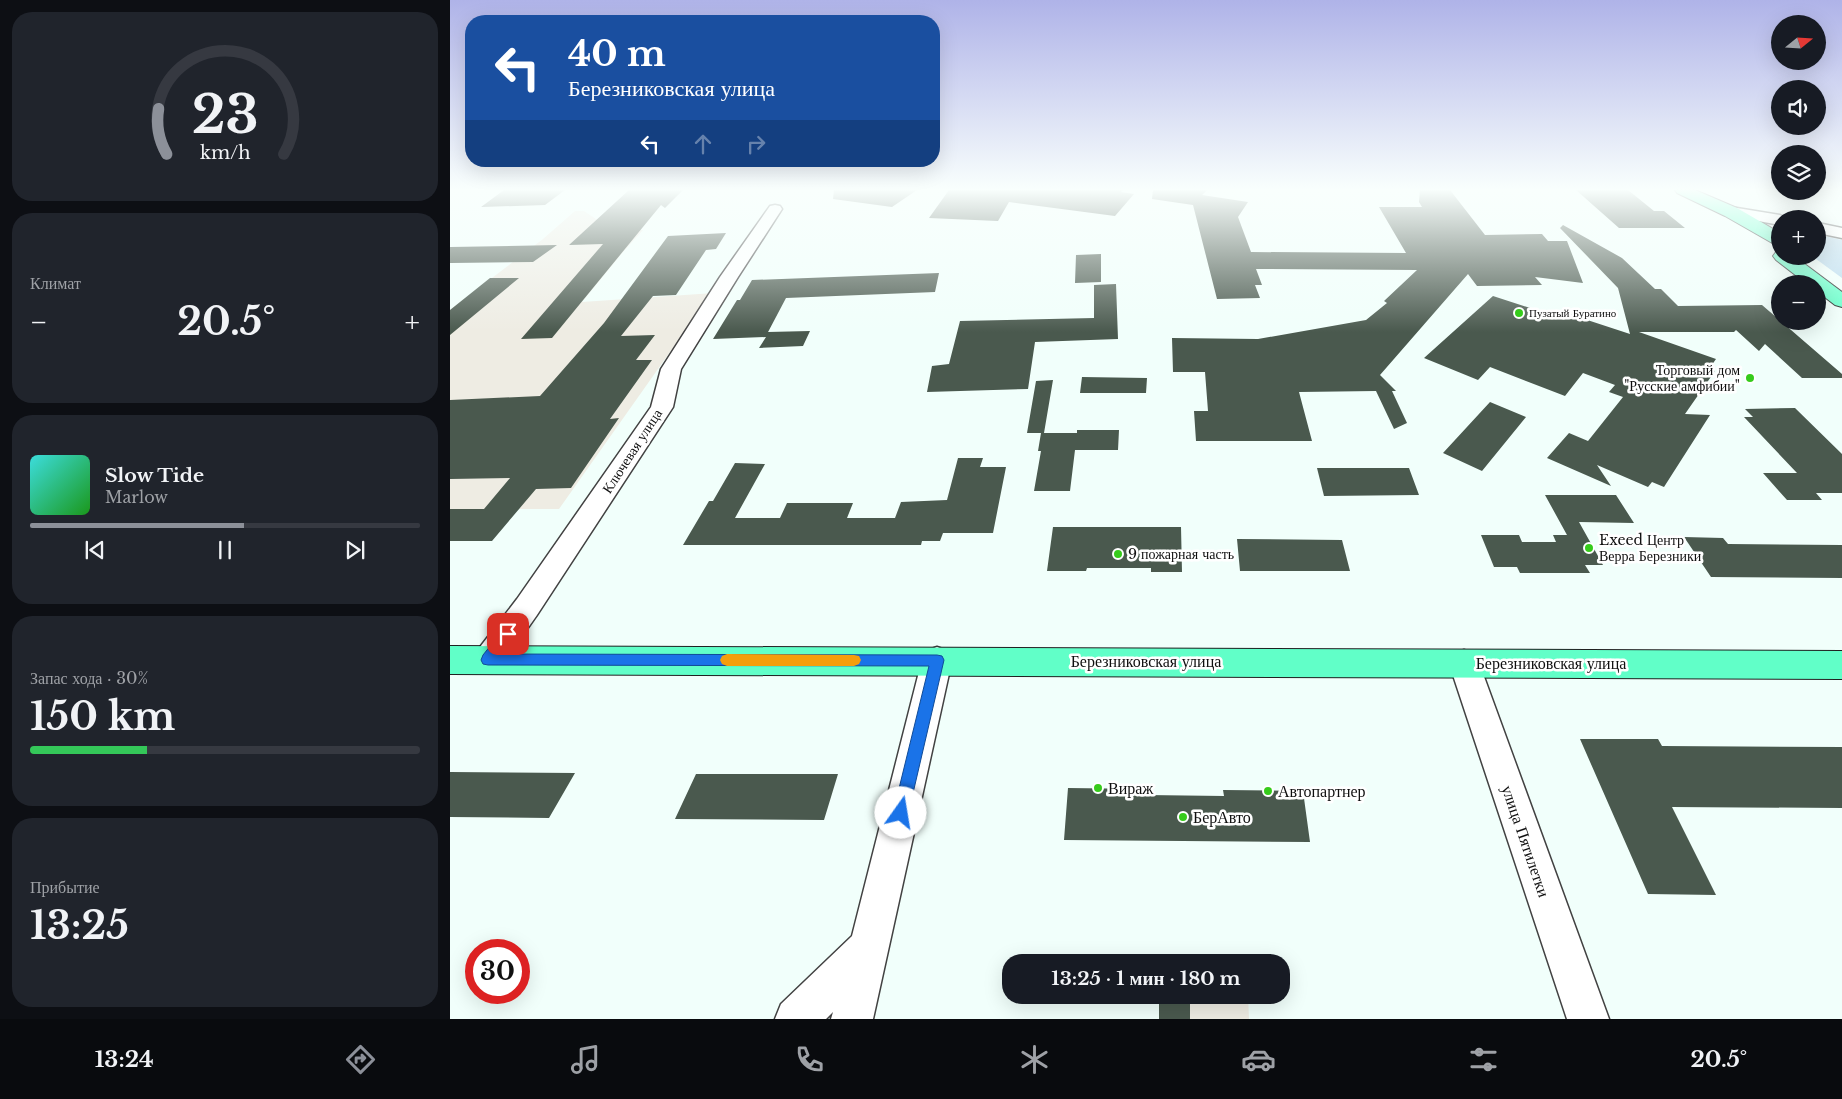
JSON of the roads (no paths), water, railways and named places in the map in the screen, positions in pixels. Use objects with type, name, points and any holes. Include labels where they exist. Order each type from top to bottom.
[{"type":"main road","points":[[1754,238],[1771,248]]},
{"type":"main road","points":[[1793,265],[1842,301]]},
{"type":"main road","points":[[1816,265],[1842,284]]},
{"type":"main road","name":"Березниковская улица","points":[[450,660],[937,660],[1842,665]]},
{"type":"street","name":"Ключевая улица","points":[[488,660],[527,608],[662,407],[671,369],[756,238]]},
{"type":"street","points":[[852,1019],[937,660]]},
{"type":"street","name":"улица Пятилетки","points":[[1464,663],[1588,1019]]},
{"type":"street","points":[[796,1019],[870,946]]},
{"type":"place","name":"Пузатый Буратино","points":[[1519,313]]},
{"type":"place","name":"Торговый дом \"Русские амфибии\"","points":[[1750,378]]},
{"type":"place","name":"Exeed Центр Верра Березники","points":[[1589,548]]},
{"type":"place","name":"9 пожарная часть","points":[[1118,554]]},
{"type":"place","name":"Вираж","points":[[1098,788]]},
{"type":"place","name":"Автопартнер","points":[[1268,791]]},
{"type":"place","name":"БерАвто","points":[[1183,817]]}]
